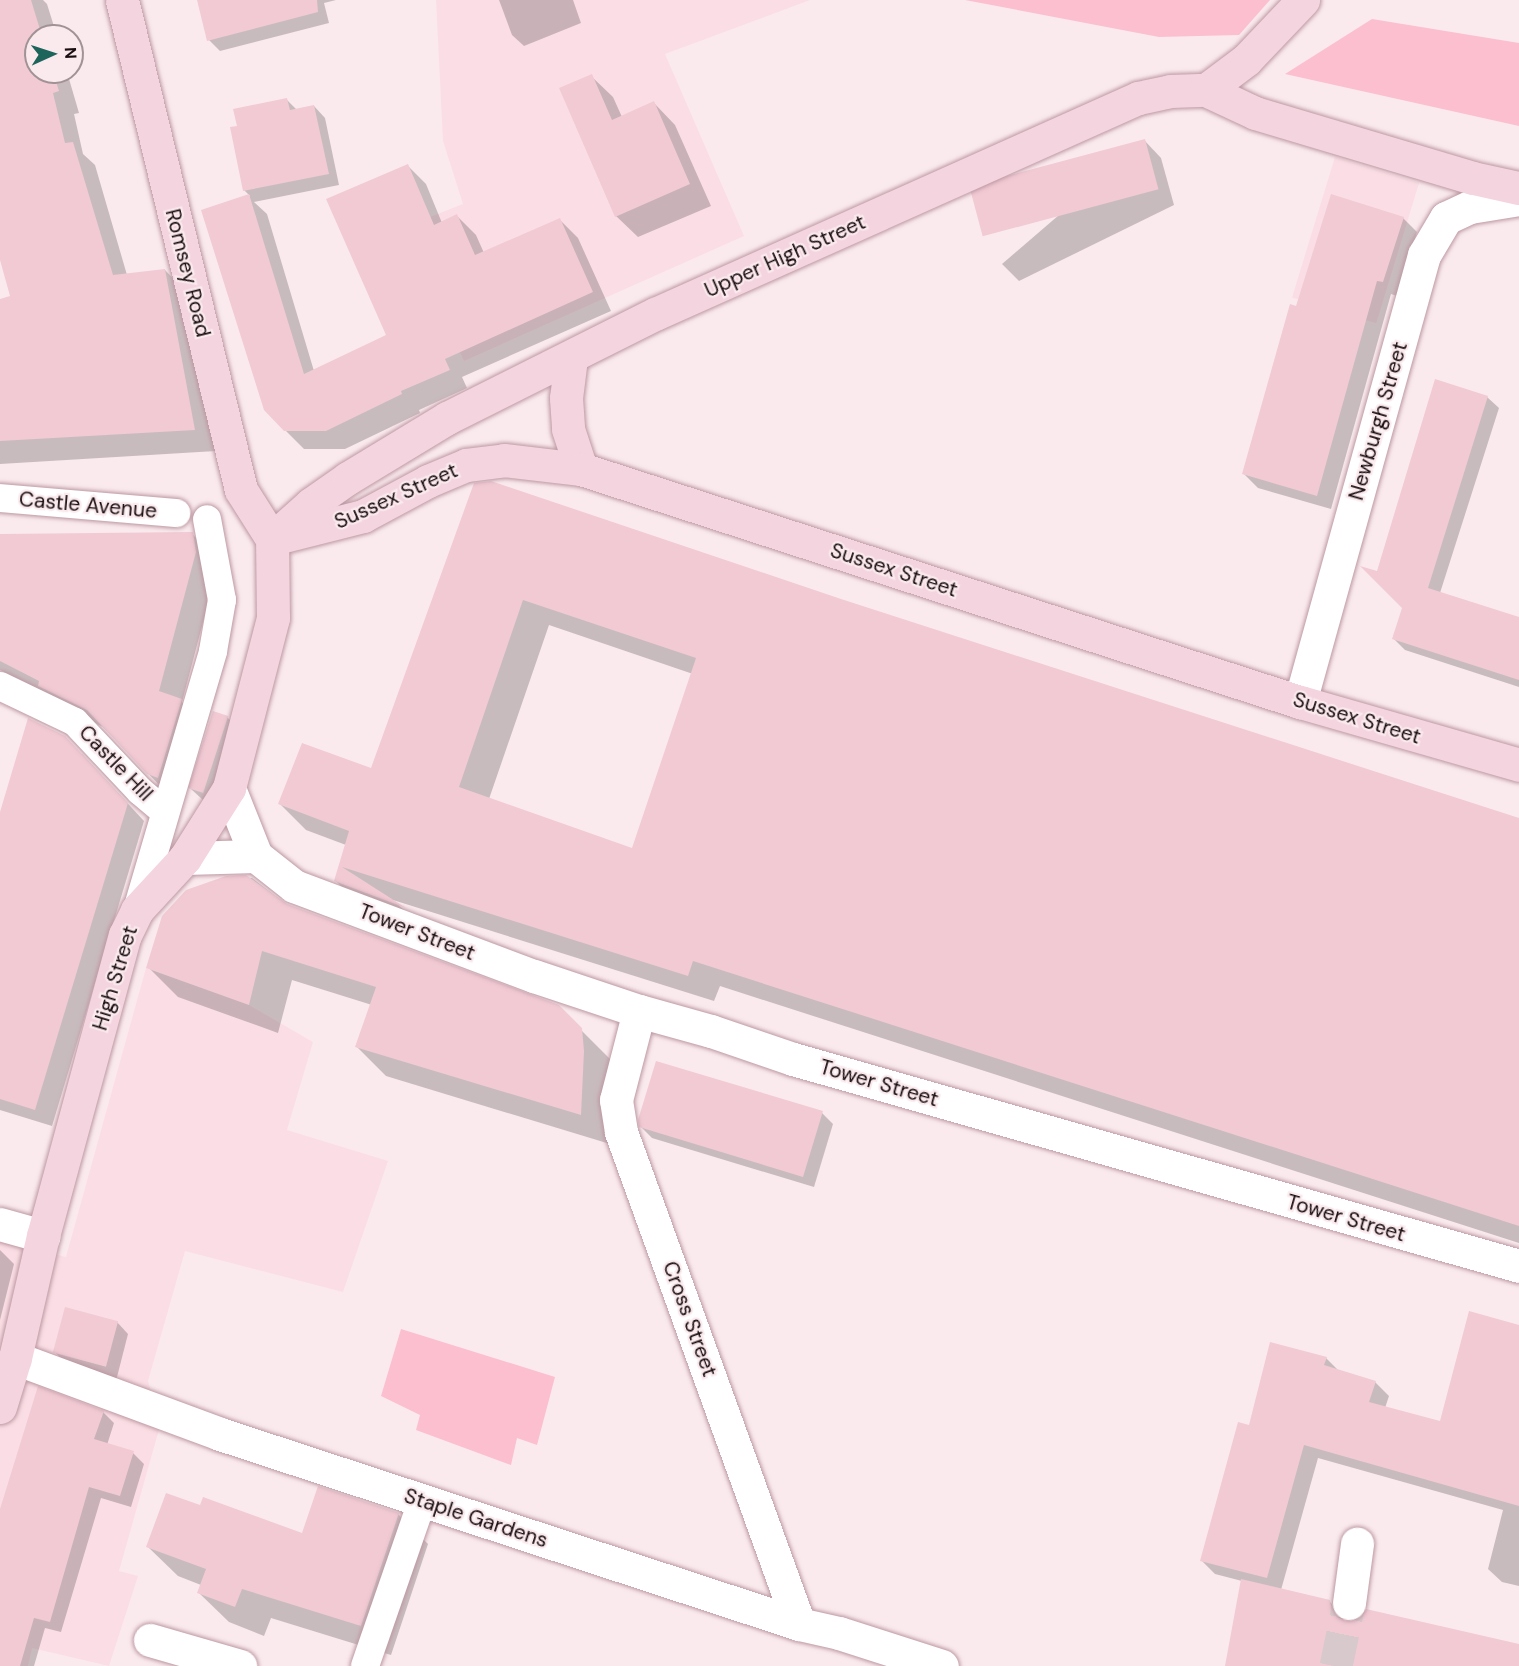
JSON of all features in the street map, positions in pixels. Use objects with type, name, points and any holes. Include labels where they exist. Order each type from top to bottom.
[{"type":"main road","name":"Romsey Road","points":[[122,0],[241,490],[272,539]]},
{"type":"main road","points":[[1303,0],[1271,31],[1246,60],[1206,90],[1255,113],[1462,174],[1519,188]]},
{"type":"main road","name":"Upper High Street","points":[[272,539],[311,504],[348,478],[447,418],[655,314],[1138,98],[1170,91],[1206,90]]},
{"type":"main road","points":[[571,358],[566,398],[568,429],[581,469]]},
{"type":"main road","name":"Sussex Street","points":[[272,539],[363,516],[428,481],[466,465],[504,460],[581,469],[1300,702],[1519,765]]},
{"type":"main road","name":"High Street","points":[[0,1407],[15,1358],[43,1236],[125,935],[137,910],[185,858],[229,788],[273,618],[272,539]]},
{"type":"street","name":"Newburgh Street","points":[[1300,702],[1424,255],[1446,218],[1470,207],[1519,199]]},
{"type":"street","name":"Castle Avenue","points":[[0,498],[176,513]]},
{"type":"street","points":[[137,910],[213,651],[222,600],[207,519]]},
{"type":"street","name":"Castle Hill","points":[[0,686],[75,722],[140,791],[165,812]]},
{"type":"street","points":[[185,858],[256,856],[229,788]]},
{"type":"street","name":"Tower Street","points":[[256,856],[294,886],[534,976],[639,1011],[711,1030],[804,1062],[1519,1266]]},
{"type":"street","name":"Cross Street","points":[[639,1011],[616,1100],[621,1132],[799,1624]]},
{"type":"street","points":[[0,1224],[43,1236]]},
{"type":"street","name":"Staple Gardens","points":[[15,1358],[220,1434],[799,1624],[839,1633],[942,1666]]},
{"type":"street","points":[[365,1666],[422,1501]]},
{"type":"street","points":[[1349,1603],[1358,1544]]},
{"type":"street","points":[[150,1640],[240,1666]]},
{"type":"shaded area","points":[[436,0],[810,0],[665,54],[744,236],[464,361],[405,227],[463,204],[443,141]]},
{"type":"shaded area","points":[[965,0],[1270,0],[1239,35],[1159,37]]},
{"type":"shaded area","points":[[1372,19],[1519,43],[1519,126],[1285,74]]},
{"type":"shaded area","points":[[1335,157],[1419,183],[1376,323],[1292,298]]},
{"type":"shaded area","points":[[146,968],[249,1005],[313,1042],[287,1130],[388,1161],[343,1292],[185,1251],[148,1381],[160,1426],[119,1571],[138,1576],[109,1666],[32,1648],[28,1666],[0,1666],[0,1241],[66,1257]]},
{"type":"shaded area","points":[[401,1329],[555,1377],[537,1445],[517,1438],[511,1465],[416,1430],[420,1415],[381,1396]]},
{"type":"building","points":[[0,0],[31,0],[38,24],[24,24],[24,84],[57,84],[59,91],[53,93],[65,143],[73,142],[113,275],[165,269],[195,430],[0,441],[0,299],[10,296],[0,260]]},
{"type":"building","points":[[197,0],[317,0],[318,12],[207,41]]},
{"type":"building","points":[[592,74],[612,120],[654,101],[690,184],[615,217],[559,88]]},
{"type":"building","points":[[287,98],[290,110],[314,105],[329,174],[243,191],[230,127],[237,126],[233,109]]},
{"type":"building","points":[[1145,139],[1158,189],[983,236],[969,186]]},
{"type":"building","points":[[408,164],[434,225],[457,214],[475,255],[560,218],[593,292],[445,359],[450,370],[401,391],[402,394],[326,431],[284,431],[264,410],[201,210],[249,194],[304,374],[386,335],[326,199]]},
{"type":"building","points":[[1331,194],[1404,217],[1383,282],[1377,281],[1317,496],[1242,474],[1290,304],[1296,306]]},
{"type":"building","points":[[1435,379],[1488,396],[1428,588],[1519,617],[1519,680],[1392,639],[1402,608],[1360,566],[1377,571]]},
{"type":"building","points":[[491,481],[841,599],[1519,818],[1519,1226],[693,961],[688,976],[342,867],[406,908],[334,881],[349,831],[278,804],[302,743],[371,768],[474,483]],"holes":[[[523,600],[696,658],[632,848],[459,787]]]},
{"type":"building","points":[[193,532],[196,552],[159,691],[182,699],[158,778],[147,774],[87,710],[38,686],[39,681],[0,661],[0,534]]},
{"type":"building","points":[[213,711],[228,716],[203,793],[188,788]]},
{"type":"building","points":[[28,718],[65,736],[128,803],[35,1110],[0,1099],[0,812]]},
{"type":"building","points":[[246,875],[287,904],[559,1005],[582,1028],[584,1051],[581,1115],[355,1047],[376,987],[262,951],[249,1005],[146,968],[162,916],[186,890],[226,876]]},
{"type":"building","points":[[656,1061],[823,1111],[803,1177],[639,1127],[638,1120]]},
{"type":"building","points":[[65,1307],[118,1321],[106,1367],[53,1352]]},
{"type":"building","points":[[1469,1311],[1519,1325],[1519,1506],[1304,1445],[1267,1578],[1200,1561],[1238,1422],[1249,1425],[1270,1342],[1327,1357],[1324,1365],[1376,1381],[1369,1402],[1440,1421]]},
{"type":"building","points":[[38,1386],[104,1411],[94,1439],[134,1451],[120,1496],[89,1487],[50,1622],[34,1618],[20,1666],[0,1666],[0,1509]]},
{"type":"building","points":[[318,1486],[399,1513],[361,1626],[242,1589],[235,1607],[197,1593],[206,1569],[146,1547],[166,1493],[200,1505],[203,1497],[302,1533]]},
{"type":"building","points":[[1241,1579],[1330,1600],[1332,1611],[1337,1617],[1346,1621],[1357,1620],[1366,1609],[1519,1644],[1519,1666],[1225,1666]]},
{"type":"tunnel","points":[[1336,1666],[1349,1603]]}]
